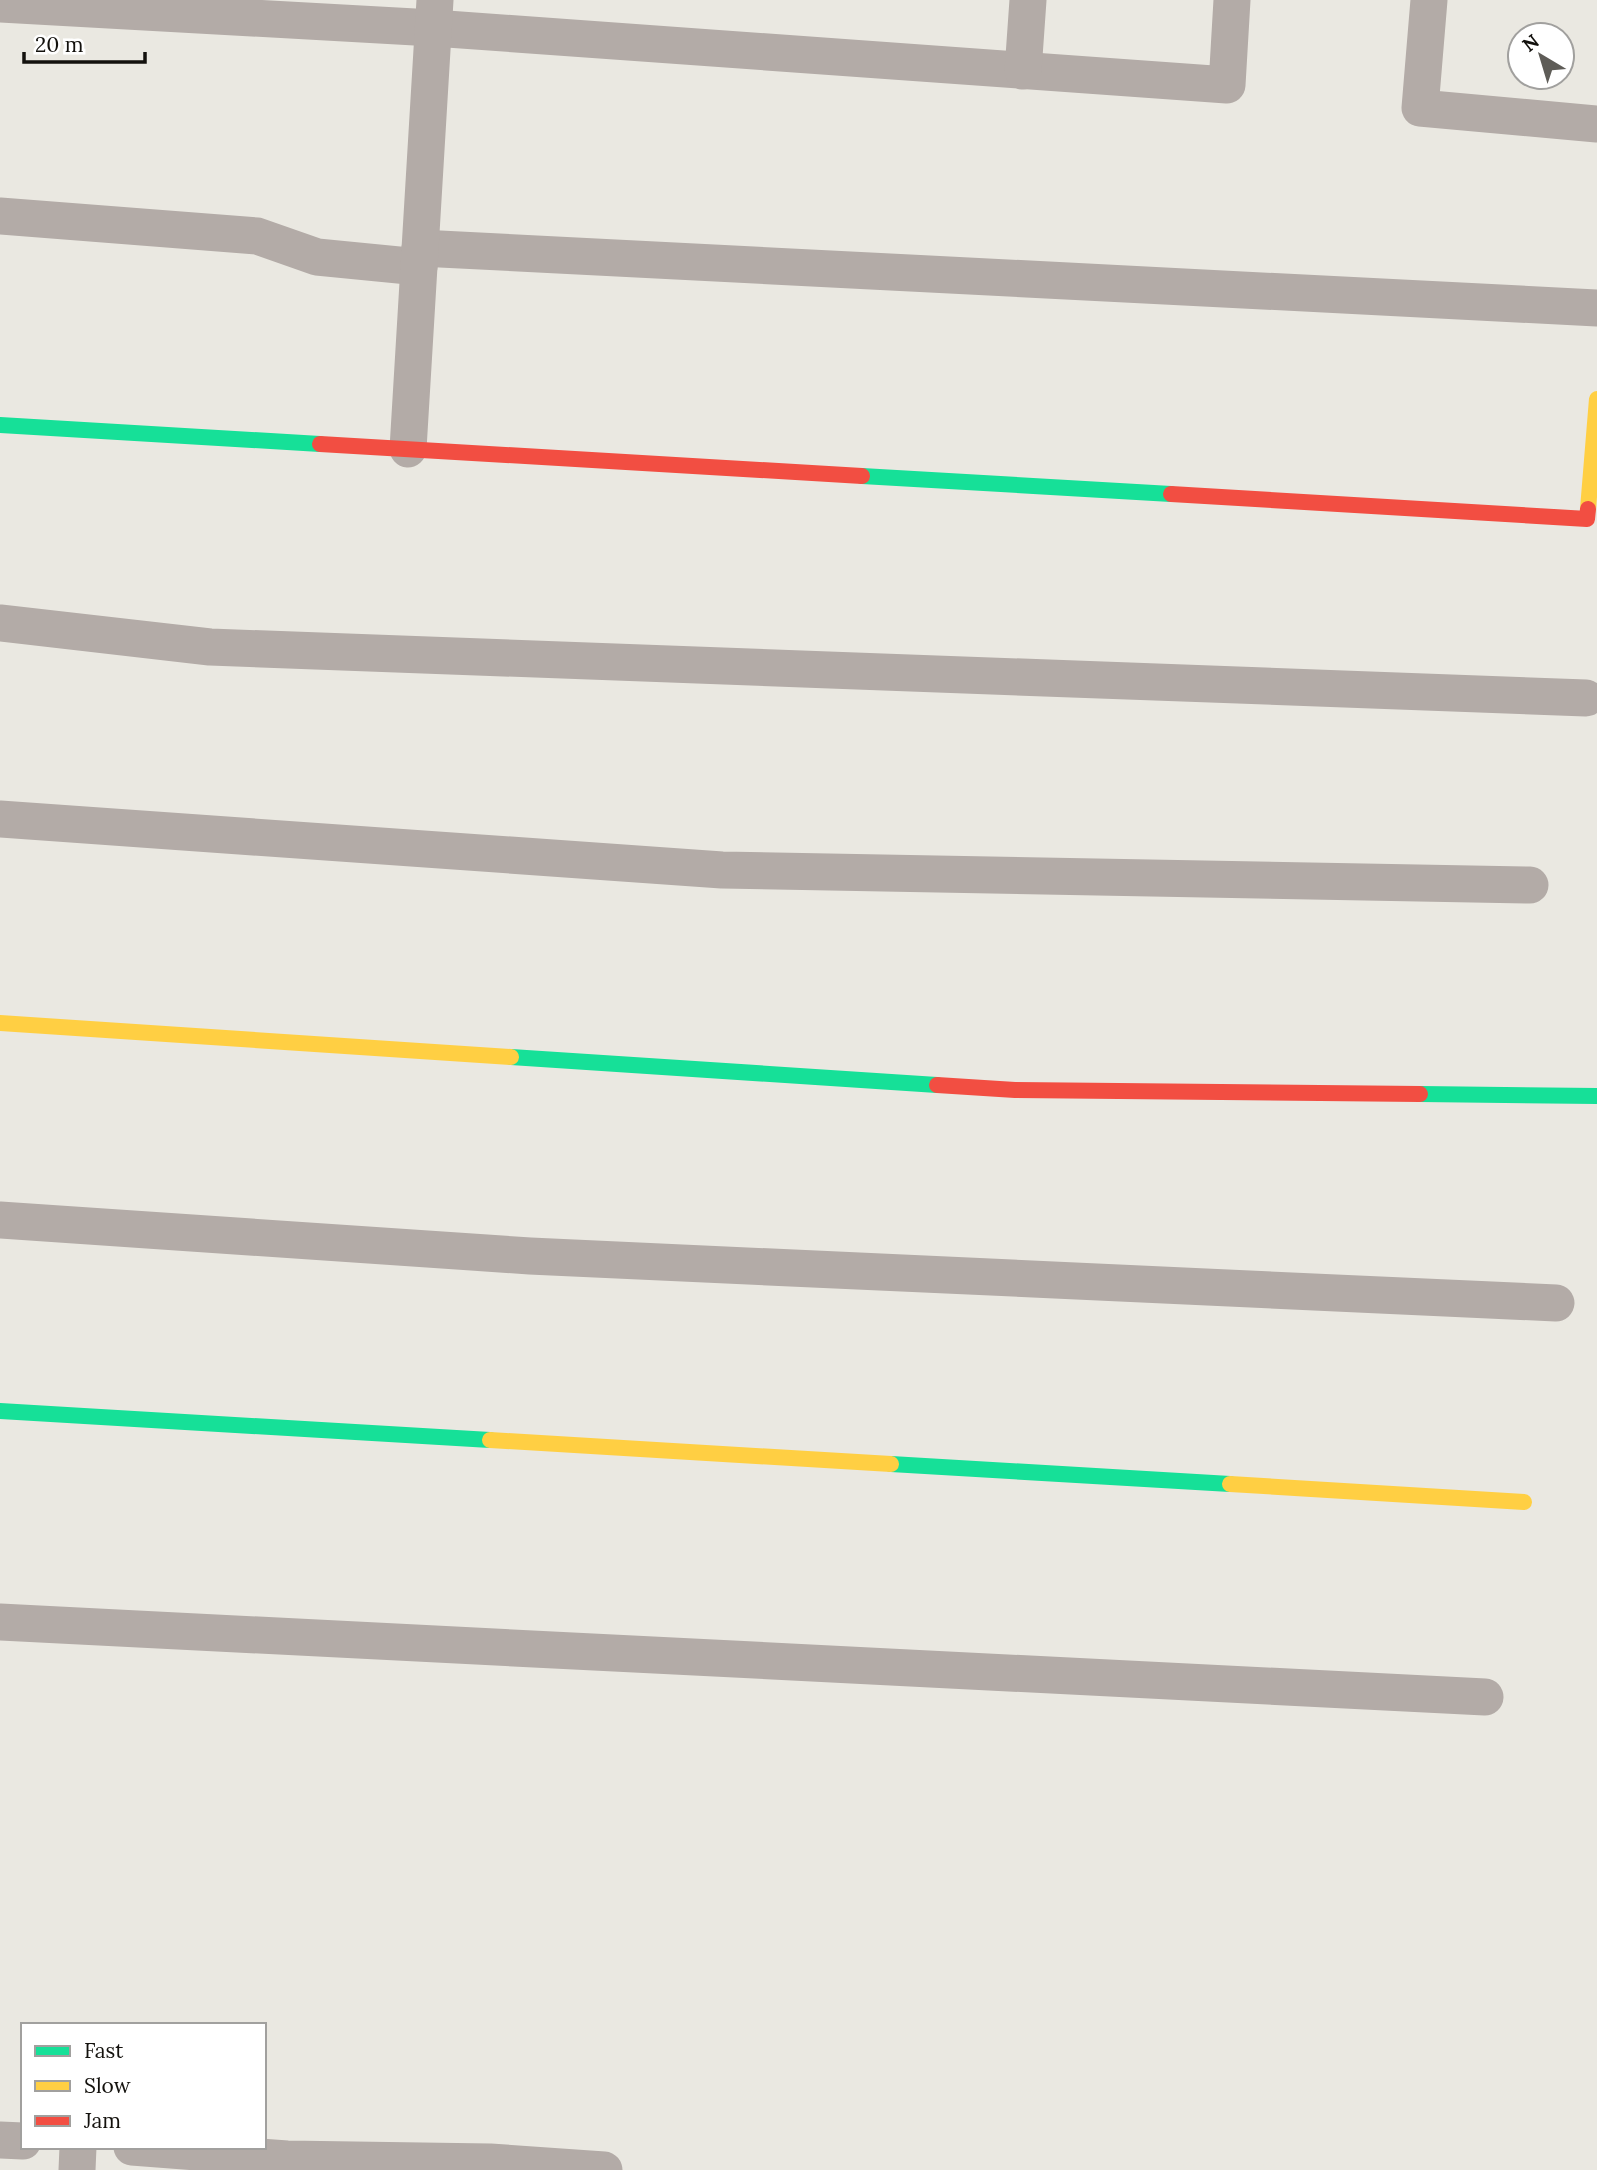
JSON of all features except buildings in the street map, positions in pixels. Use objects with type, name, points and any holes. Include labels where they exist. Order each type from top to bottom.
[{"type":"street","points":[[1023,71],[1028,0]]},
{"type":"street","points":[[0,4],[434,14],[1023,71],[1227,85],[1232,0]]},
{"type":"street","points":[[1429,0],[1420,108],[1597,124]]},
{"type":"street","points":[[408,449],[434,14]]},
{"type":"street","points":[[0,216],[257,236],[317,257],[419,257],[1597,308]]},
{"type":"street","points":[[0,425],[1587,519],[1597,400]]},
{"type":"street","points":[[0,623],[210,647],[1586,698]]},
{"type":"street","points":[[0,819],[722,870],[1530,885]]},
{"type":"street","points":[[0,1023],[1015,1090],[1597,1096]]},
{"type":"street","points":[[0,1220],[530,1256],[1556,1303]]},
{"type":"street","points":[[0,1411],[1524,1502]]},
{"type":"street","points":[[0,1622],[1485,1697]]},
{"type":"street","points":[[0,2140],[21,2141]]},
{"type":"street","points":[[77,2170],[78,2149]]},
{"type":"street","points":[[149,2149],[287,2165],[490,2166],[604,2170]]},
{"type":"traffic: fast","points":[[0,425],[320,444]]},
{"type":"traffic: fast","points":[[862,476],[1171,494]]},
{"type":"traffic: fast","points":[[511,1057],[937,1085]]},
{"type":"traffic: fast","points":[[1420,1094],[1597,1096]]},
{"type":"traffic: fast","points":[[0,1411],[490,1440]]},
{"type":"traffic: fast","points":[[891,1464],[1230,1484]]},
{"type":"traffic: slow","points":[[1588,509],[1597,399]]},
{"type":"traffic: slow","points":[[0,1023],[511,1057]]},
{"type":"traffic: slow","points":[[490,1440],[891,1464]]},
{"type":"traffic: slow","points":[[1230,1484],[1524,1502]]},
{"type":"traffic: jam","points":[[320,444],[862,476]]},
{"type":"traffic: jam","points":[[1171,494],[1587,519],[1588,509]]},
{"type":"traffic: jam","points":[[937,1085],[1015,1090],[1420,1094]]}]
